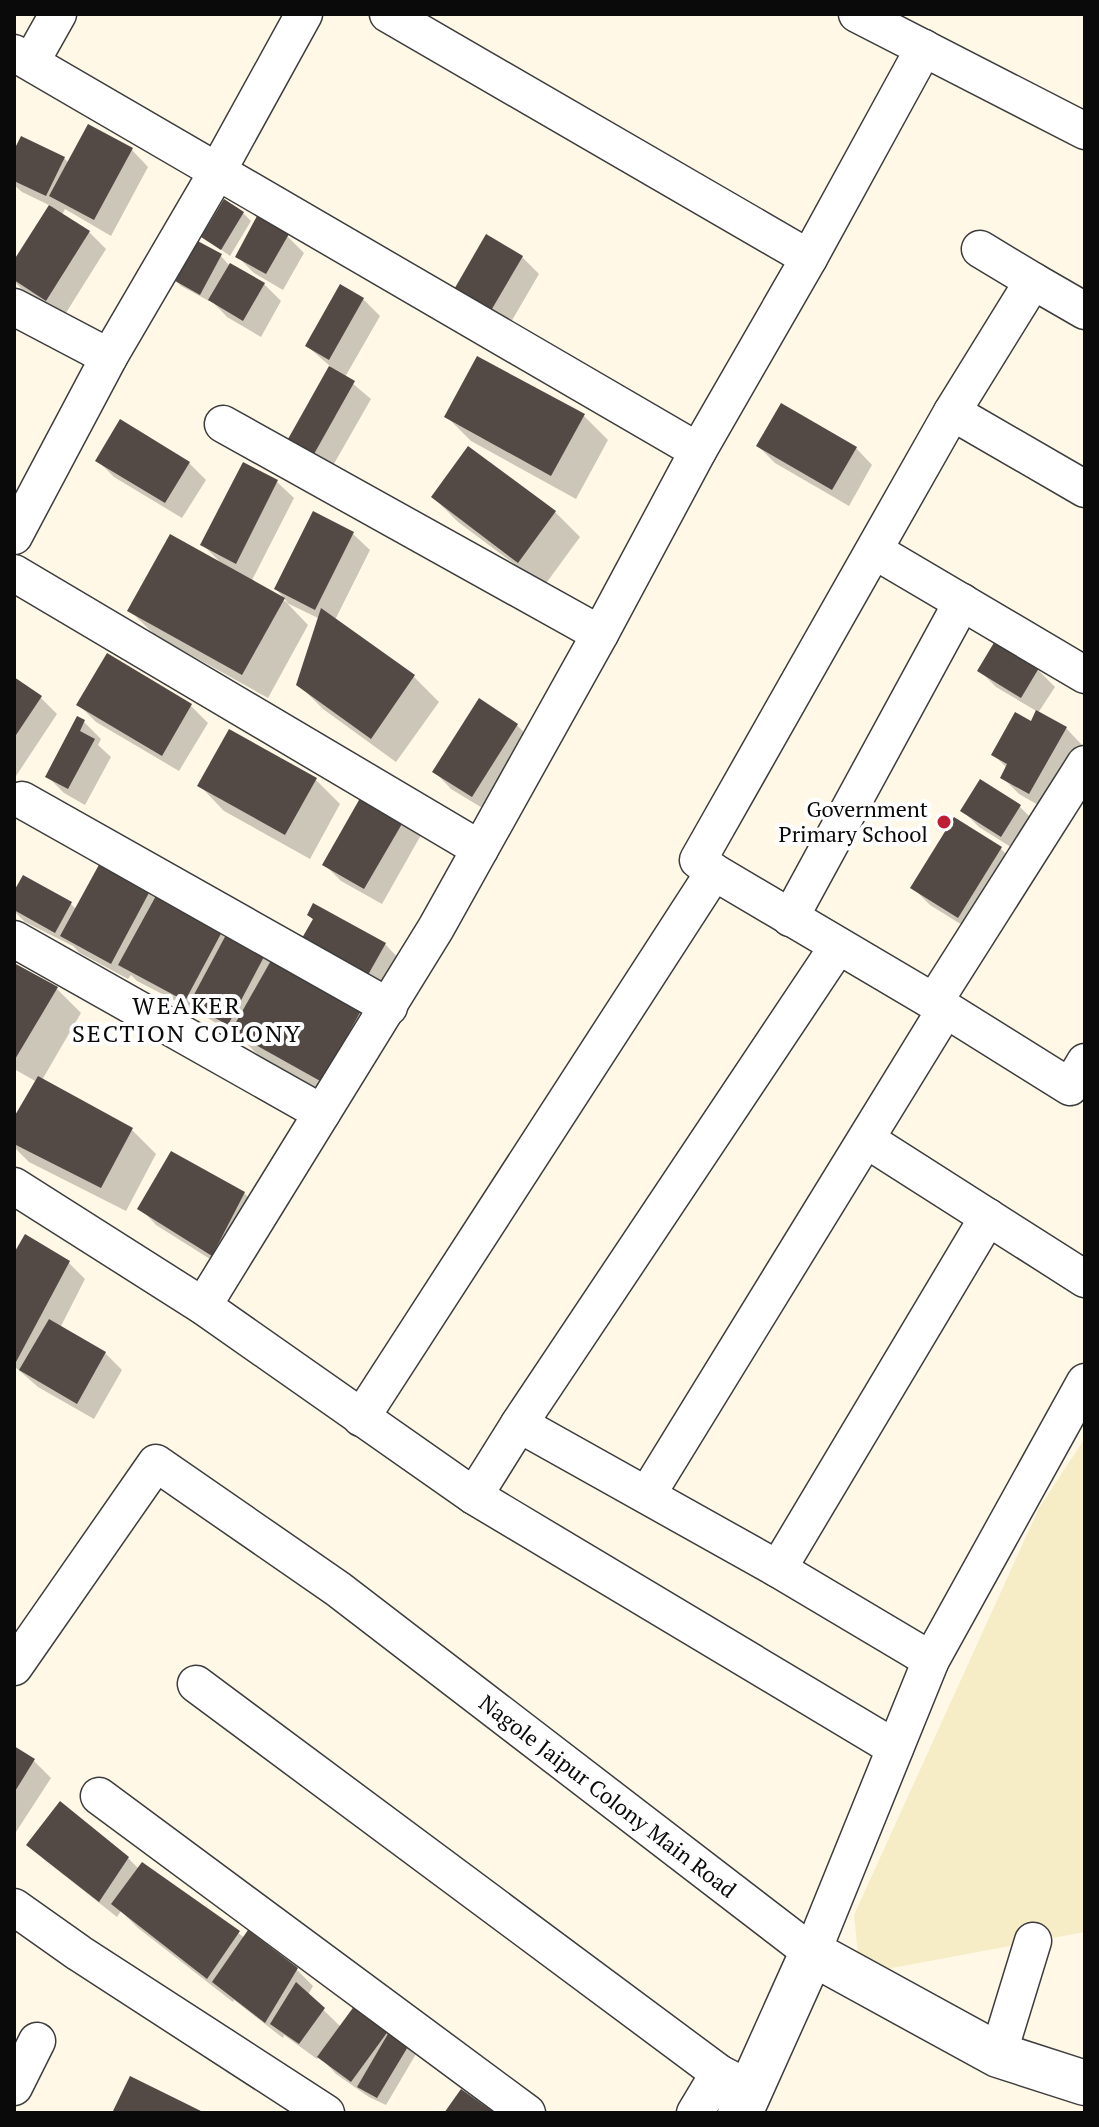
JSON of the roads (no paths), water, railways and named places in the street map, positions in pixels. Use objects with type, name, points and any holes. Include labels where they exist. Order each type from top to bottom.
[{"type":"street","points":[[58,14],[22,58],[698,451]]},
{"type":"street","points":[[14,536],[109,357],[217,172],[304,14]]},
{"type":"street","points":[[388,14],[809,258]]},
{"type":"street","points":[[857,14],[1085,131]]},
{"type":"street","points":[[203,1306],[389,1007],[480,849],[924,48]]},
{"type":"street","points":[[980,249],[1085,311]]},
{"type":"street","points":[[1033,281],[952,412],[698,860],[940,1006],[1080,1082]]},
{"type":"street","points":[[14,307],[109,357]]},
{"type":"street","points":[[952,412],[1085,489]]},
{"type":"street","points":[[223,424],[600,634]]},
{"type":"street","points":[[875,551],[1085,675]]},
{"type":"street","points":[[14,573],[480,849]]},
{"type":"street","points":[[790,918],[962,602]]},
{"type":"street","points":[[647,1495],[867,1140],[940,1006],[1085,764]]},
{"type":"street","points":[[22,800],[389,1007]]},
{"type":"street","points":[[361,1418],[714,872]]},
{"type":"street","points":[[14,939],[322,1113]]},
{"type":"street","points":[[474,1496],[838,946]]},
{"type":"street","points":[[867,1140],[1085,1279]]},
{"type":"street","points":[[14,1186],[203,1306],[474,1496],[895,1748]]},
{"type":"street","points":[[778,1569],[988,1217]]},
{"type":"street","points":[[196,1684],[726,2098],[812,1953],[931,1660],[1085,1382]]},
{"type":"street","points":[[519,1424],[778,1569],[931,1660]]},
{"type":"street","name":"Nagole Jaipur Colony Main Road","points":[[14,1667],[156,1463],[338,1589],[812,1953],[998,2055],[1085,2083]]},
{"type":"street","points":[[99,1796],[527,2113]]},
{"type":"street","points":[[14,1907],[79,1953],[326,2113]]},
{"type":"street","points":[[998,2055],[1033,1941]]},
{"type":"street","points":[[14,2087],[37,2041]]},
{"type":"place","name":"Government Primary School","points":[[944,822]]},
{"type":"district","name":"WEAKER SECTION COLONY","points":[[187,1020]]}]
